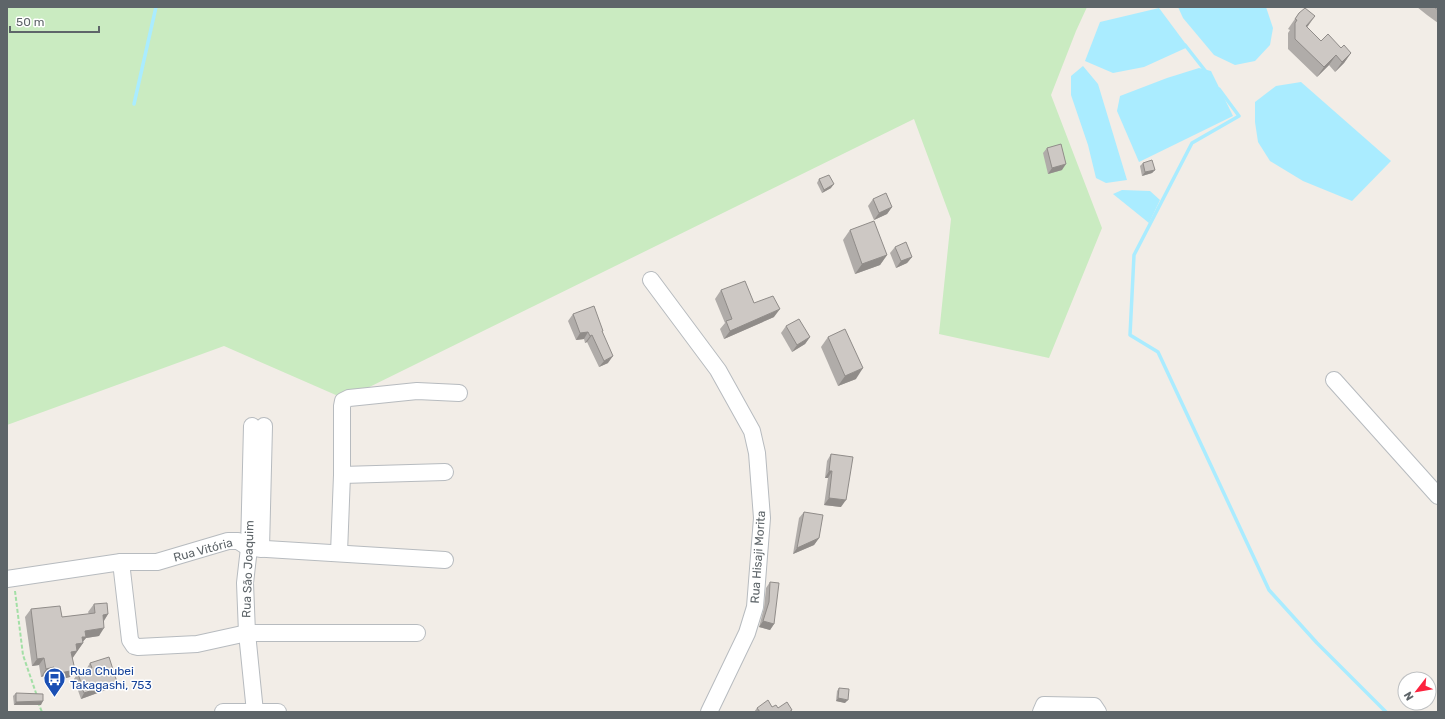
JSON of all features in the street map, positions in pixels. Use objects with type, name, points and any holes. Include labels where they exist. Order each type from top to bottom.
[{"type":"street","name":"Rua Hisaji Morita","points":[[651,280],[718,370],[752,431],[757,453],[762,518],[755,607],[747,633],[709,712]]},
{"type":"street","points":[[1334,380],[1438,496]]},
{"type":"street","points":[[339,553],[343,401],[346,398],[417,391],[459,393]]},
{"type":"street","name":"Rua São Joaquim","points":[[255,712],[247,633],[245,583],[255,548],[258,426]]},
{"type":"street","points":[[342,475],[445,472]]},
{"type":"street","name":"Rua Vitória","points":[[10,579],[121,562],[157,562],[228,541],[238,541],[255,548],[445,560]]},
{"type":"street","points":[[121,562],[130,640],[134,646],[138,648],[197,644],[247,633],[417,633]]},
{"type":"street","points":[[1041,712],[1044,705],[1094,706],[1098,712]]},
{"type":"street","points":[[223,712],[278,712]]},
{"type":"path","points":[[10,579],[23,654],[42,712]]},
{"type":"green space","points":[[7,7],[1087,7],[1051,95],[1102,228],[1049,358],[939,334],[951,219],[914,119],[345,399],[224,346],[7,425]]},
{"type":"water","points":[[1178,7],[1266,7],[1273,28],[1270,45],[1255,61],[1235,65],[1214,55],[1183,18]]},
{"type":"water","points":[[1159,8],[1188,47],[1144,67],[1113,73],[1085,61],[1100,22]]},
{"type":"water","points":[[1083,66],[1098,84],[1127,180],[1106,183],[1096,178],[1088,145],[1071,95],[1071,76]]},
{"type":"water","points":[[1199,68],[1211,71],[1233,116],[1139,162],[1117,111],[1120,96],[1167,78]]},
{"type":"water","points":[[1301,82],[1391,161],[1352,201],[1303,181],[1270,161],[1258,142],[1255,122],[1255,102],[1276,86]]},
{"type":"water","points":[[1122,190],[1150,191],[1160,200],[1149,223],[1113,194]]},
{"type":"building","points":[[1305,8],[1315,16],[1306,26],[1321,41],[1328,34],[1341,48],[1344,45],[1351,53],[1342,62],[1336,55],[1324,67],[1295,39],[1295,23],[1297,20],[1295,19]]},
{"type":"building","points":[[1061,144],[1066,164],[1052,168],[1047,148]]},
{"type":"building","points":[[1152,160],[1155,170],[1145,172],[1143,163]]},
{"type":"building","points":[[829,175],[834,184],[824,190],[819,179]]},
{"type":"building","points":[[886,193],[892,207],[879,213],[873,199]]},
{"type":"building","points":[[874,221],[887,255],[862,264],[850,230]]},
{"type":"building","points":[[906,242],[912,257],[901,261],[895,247]]},
{"type":"building","points":[[745,281],[754,303],[773,296],[780,309],[730,331],[726,321],[732,319],[721,290]]},
{"type":"building","points":[[594,306],[602,331],[613,356],[604,361],[592,335],[590,336],[588,332],[580,333],[573,314]]},
{"type":"building","points":[[799,319],[810,337],[797,345],[786,326]]},
{"type":"building","points":[[845,329],[863,368],[845,376],[828,337]]},
{"type":"building","points":[[831,454],[853,457],[846,500],[829,498],[832,471],[829,471]]},
{"type":"building","points":[[804,512],[823,515],[819,538],[797,548]]},
{"type":"building","points":[[770,582],[779,583],[774,624],[763,621],[769,602]]},
{"type":"building","points":[[107,603],[108,614],[103,615],[104,628],[85,631],[86,637],[82,637],[83,643],[76,644],[77,651],[71,652],[75,670],[55,674],[54,667],[46,669],[44,658],[37,659],[31,609],[60,606],[62,617],[95,613],[94,604]]},
{"type":"building","points":[[109,657],[117,682],[84,693],[78,673],[92,668],[90,663]]},
{"type":"building","points":[[839,688],[849,689],[848,700],[838,698]]},
{"type":"building","points":[[16,693],[43,694],[43,701],[16,702]]},
{"type":"building","points":[[768,700],[772,707],[776,705],[778,708],[787,702],[792,710],[789,712],[760,712],[757,708]]},
{"type":"waterway","points":[[134,104],[156,7]]},
{"type":"waterway","points":[[1185,45],[1207,73]]},
{"type":"waterway","points":[[1219,89],[1239,116],[1192,143],[1134,255],[1130,335],[1158,352],[1269,590],[1317,643],[1386,712]]},
{"type":"place","name":"Rua Chubei Takagashi, 753","points":[[54,698]]}]
